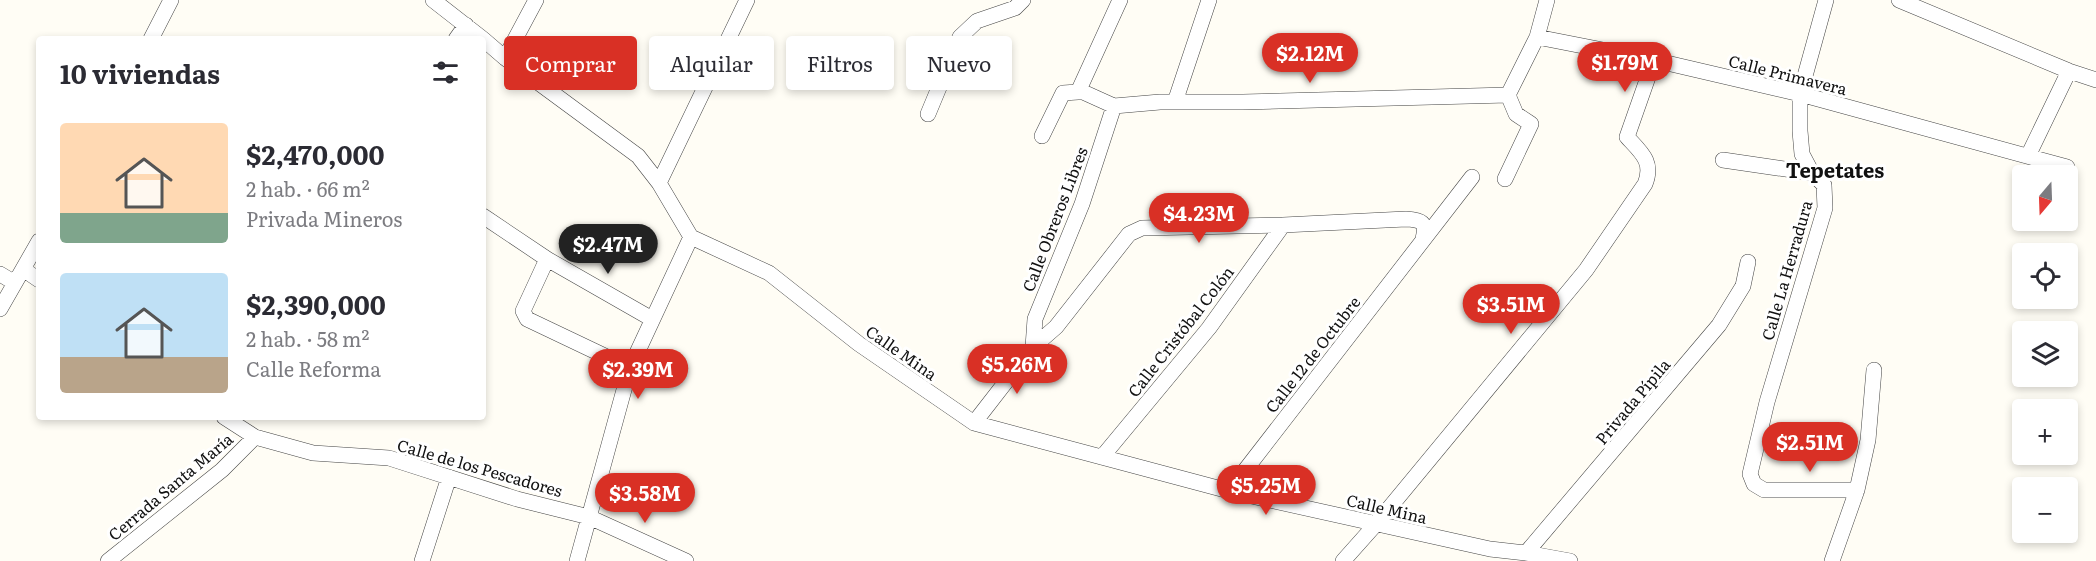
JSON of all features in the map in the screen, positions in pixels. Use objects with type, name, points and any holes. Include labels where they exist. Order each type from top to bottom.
[{"type":"street","points":[[153,36],[171,0]]},
{"type":"street","points":[[434,0],[479,36]]},
{"type":"street","points":[[517,36],[536,0]]},
{"type":"street","points":[[659,183],[747,0]]},
{"type":"street","points":[[928,114],[960,37],[977,21],[1015,8],[1023,0]]},
{"type":"street","points":[[1078,92],[1120,0]]},
{"type":"street","points":[[1175,102],[1209,0]]},
{"type":"street","points":[[1505,179],[1531,123],[1516,114],[1508,95],[1537,38],[1547,0]]},
{"type":"street","name":"Calle La Herradura","points":[[1826,0],[1800,94],[1802,154],[1812,173],[1824,185],[1825,208],[1767,402],[1750,474],[1754,484],[1764,490],[1857,490]]},
{"type":"street","points":[[1899,0],[2069,71],[2096,80]]},
{"type":"street","points":[[458,36],[466,25]]},
{"type":"street","name":"Calle Primavera","points":[[1537,38],[1654,60],[1800,94],[2060,165]]},
{"type":"street","points":[[486,42],[504,57]]},
{"type":"street","points":[[1343,561],[1586,270],[1645,184],[1649,174],[1645,156],[1627,137],[1654,60]]},
{"type":"street","points":[[2028,156],[2069,71]]},
{"type":"street","points":[[548,90],[638,156],[659,183],[690,237],[630,368],[577,561]]},
{"type":"street","points":[[1042,135],[1063,93],[1083,92],[1114,106],[1175,102],[1508,95]]},
{"type":"street","name":"Calle Obreros Libres","points":[[1033,347],[1035,319],[1082,204],[1114,106]]},
{"type":"street","points":[[1723,160],[1812,173]]},
{"type":"street","name":"Calle 12 de Octubre","points":[[1229,491],[1472,177]]},
{"type":"street","points":[[486,218],[547,259],[652,319]]},
{"type":"street","points":[[974,423],[1033,347],[1056,327],[1129,234],[1142,228],[1414,220],[1420,221],[1425,229],[1423,239]]},
{"type":"street","name":"Calle Cristóbal Colón","points":[[1102,458],[1209,328],[1283,225]]},
{"type":"street","name":"Calle Mina","points":[[690,237],[769,273],[859,344],[974,423],[1229,491],[1376,524],[1487,555],[1527,553],[1570,561]]},
{"type":"street","points":[[0,309],[36,246]]},
{"type":"street","points":[[547,259],[523,311],[526,319],[630,368]]},
{"type":"street","name":"Privada Pípila","points":[[1527,553],[1719,325],[1743,286],[1748,262]]},
{"type":"street","points":[[23,269],[36,278]]},
{"type":"street","points":[[0,274],[15,283]]},
{"type":"street","points":[[1832,561],[1857,490],[1868,440],[1874,370]]},
{"type":"street","name":"Calle de los Pescadores","points":[[229,420],[255,437],[313,453],[389,458],[517,499],[589,517],[686,561]]},
{"type":"street","name":"Cerrada Santa María","points":[[108,561],[222,470],[255,437]]},
{"type":"street","points":[[422,561],[449,477]]},
{"type":"district","name":"Tepetates","points":[[1835,169]]}]
